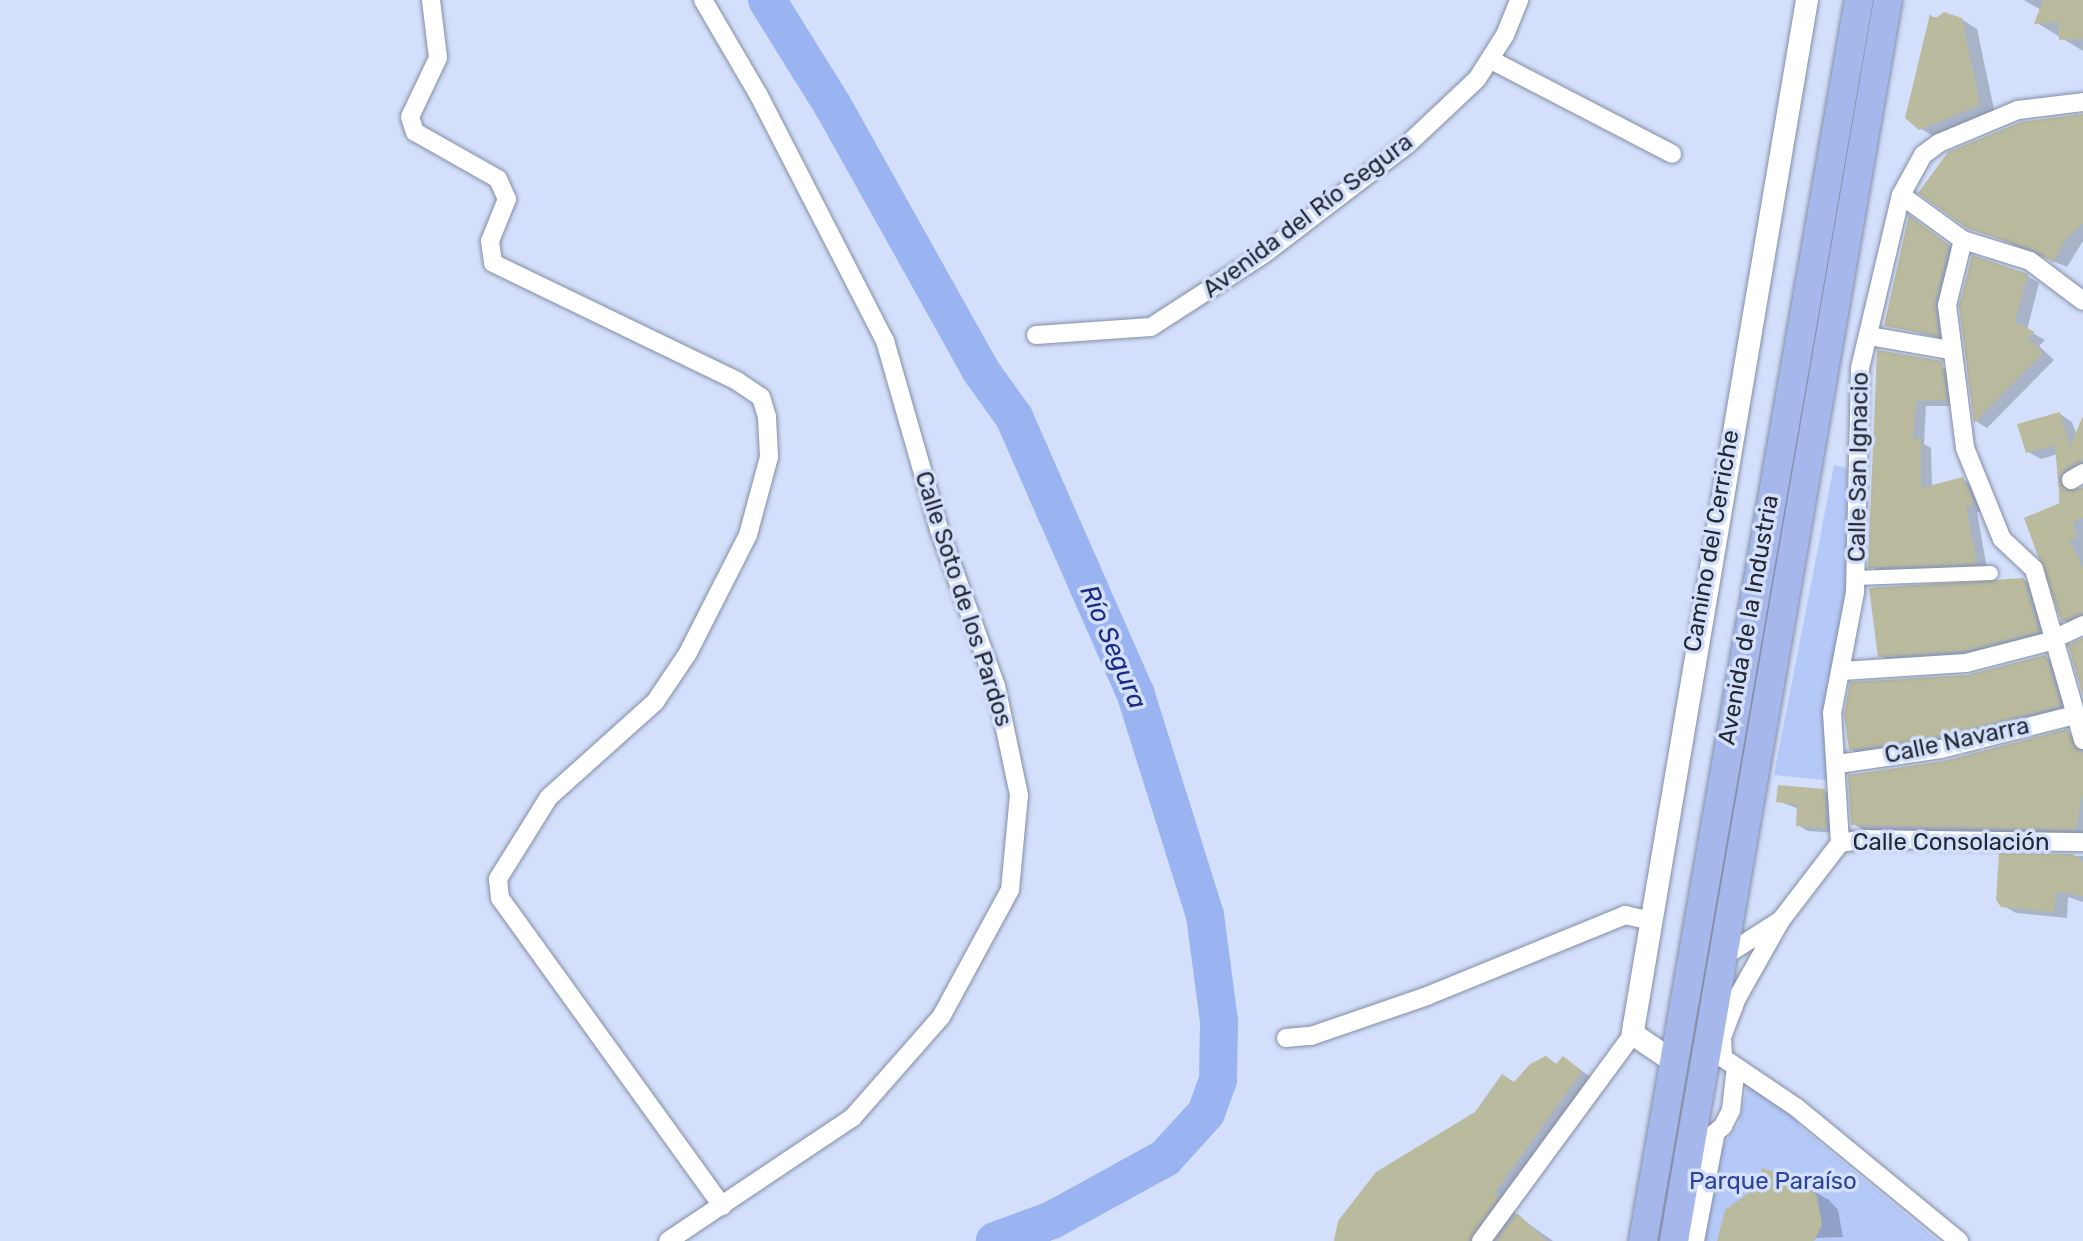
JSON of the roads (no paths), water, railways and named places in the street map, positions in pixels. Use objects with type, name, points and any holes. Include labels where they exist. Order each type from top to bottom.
[{"type":"main road","name":"Avenida de la Industria","points":[[1643,1241],[1859,0]]},
{"type":"main road","name":"Avenida de la Industria","points":[[1674,1241],[1722,1059],[1723,957],[1888,0]]},
{"type":"street","points":[[431,0],[438,58],[410,117],[415,132],[498,179],[507,199],[490,241],[493,263],[737,381],[761,397],[767,417],[769,457],[748,535],[688,653],[655,702],[549,797],[498,879],[500,898],[722,1206]]},
{"type":"street","name":"Calle Soto de los Pardos","points":[[668,1241],[853,1117],[941,1017],[1010,890],[1019,795],[996,686],[939,529],[885,341],[758,94],[703,0]]},
{"type":"street","name":"Avenida del Río Segura","points":[[1036,335],[1143,329],[1181,310],[1264,254],[1408,144],[1491,60],[1519,0]]},
{"type":"street","name":"Camino del Cerriche","points":[[1633,1034],[1807,0]]},
{"type":"street","points":[[1491,60],[1672,154]]},
{"type":"street","name":"Calle San Ignacio","points":[[1840,843],[1838,764],[1832,713],[1842,671],[1856,578],[1860,368],[1901,195],[1931,149],[2018,110],[2083,102]]},
{"type":"street","points":[[1901,195],[1963,240],[2030,261],[2083,301]]},
{"type":"street","points":[[1963,240],[1947,305],[1949,350],[1965,448],[2002,539],[2034,569],[2051,639],[2083,740]]},
{"type":"street","points":[[1869,336],[1949,350]]},
{"type":"street","points":[[1856,578],[1991,573]]},
{"type":"street","points":[[1842,671],[1966,663],[2051,639],[2083,625]]},
{"type":"street","name":"Calle Navarra","points":[[1838,764],[1941,749],[2074,715]]},
{"type":"street","name":"Calle Consolación","points":[[1723,957],[1781,920],[1840,843],[1865,839],[2083,842]]},
{"type":"street","points":[[1286,1038],[1311,1036],[1427,996],[1625,915],[1651,921]]},
{"type":"street","points":[[1722,1059],[1722,1037],[1737,998],[1781,920]]},
{"type":"street","points":[[1481,1241],[1633,1034],[1674,1062],[1722,1059],[1797,1108],[1959,1241]]},
{"type":"street","points":[[1695,1241],[1702,1142]]},
{"type":"waterway","name":"Río Segura","points":[[767,0],[833,106],[981,371],[1014,417],[1135,692],[1205,915],[1219,1022],[1218,1080],[1206,1113],[1165,1158],[1052,1220],[995,1241]]},
{"type":"park label","name":"Parque Paraíso","points":[[1773,1182]]}]
